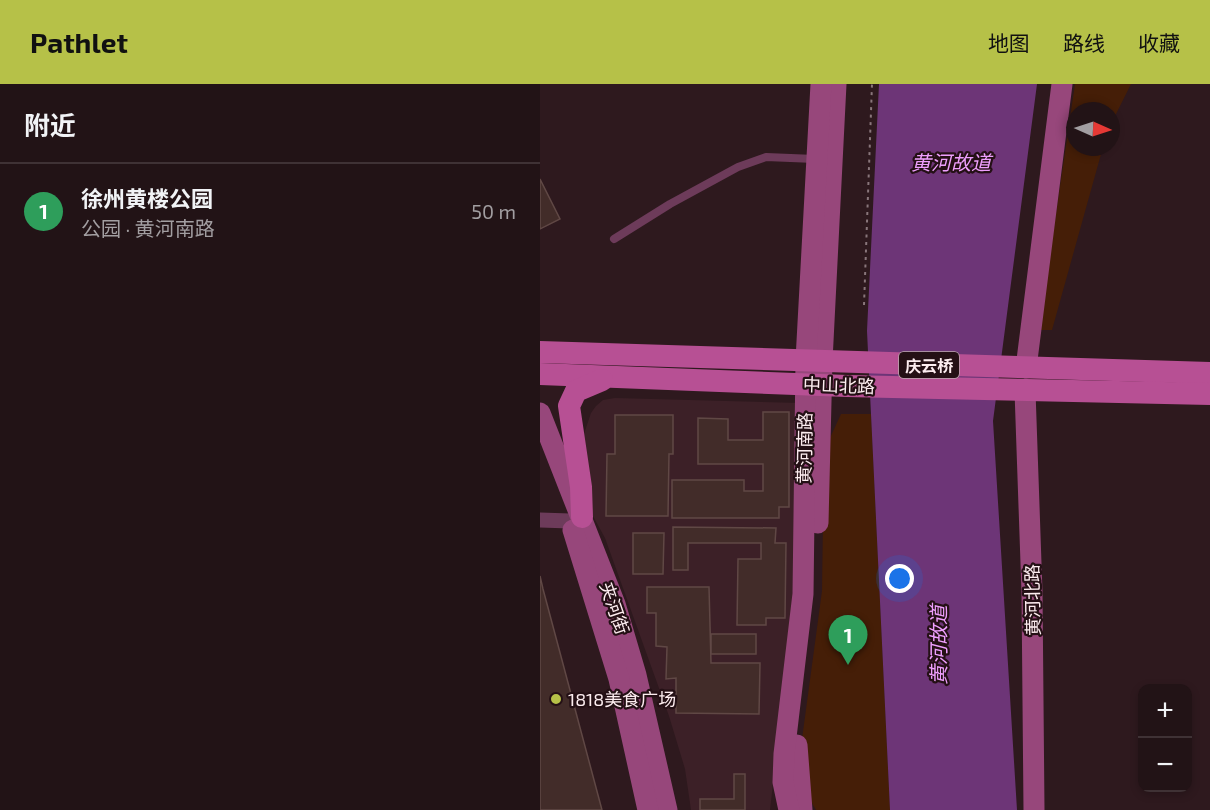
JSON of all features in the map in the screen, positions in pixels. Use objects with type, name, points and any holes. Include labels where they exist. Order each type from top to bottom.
[{"type":"main road","name":"中山北路","points":[[540,352],[1210,373]]},
{"type":"main road","name":"中山北路","points":[[540,374],[847,386],[1210,394]]},
{"type":"main road","points":[[576,519],[581,487],[569,406],[576,391],[610,377]]},
{"type":"street","name":"黄河南路","points":[[789,810],[783,782],[784,754],[802,594],[814,361],[817,159],[821,84]]},
{"type":"street","name":"黄河南路","points":[[814,361],[836,84]]},
{"type":"street","points":[[1018,368],[1062,84]]},
{"type":"street","name":"黄河南路","points":[[802,810],[796,751],[816,595],[813,384]]},
{"type":"street","name":"黄河北路","points":[[1016,391],[1032,592],[1034,810]]},
{"type":"street","name":"夹河街","points":[[540,412],[576,519],[619,679],[648,810]]},
{"type":"street","name":"夹河街","points":[[540,449],[576,519],[615,604],[633,664],[667,810]]},
{"type":"street","points":[[540,520],[576,519]]},
{"type":"street","points":[[777,810],[783,782]]},
{"type":"lane","points":[[614,239],[670,204],[738,167],[766,157],[817,159]]},
{"type":"path","points":[[864,305],[872,84]]},
{"type":"shaded area","points":[[1075,84],[1131,84],[1120,106],[1120,102],[1072,102]]},
{"type":"shaded area","points":[[1066,146],[1066,156],[1100,156],[1052,330],[1039,330]]},
{"type":"shaded area","points":[[615,398],[801,403],[795,591],[770,810],[691,810],[685,769],[669,716],[605,538],[588,507],[583,437],[591,413],[596,406],[603,400]]},
{"type":"shaded area","points":[[841,414],[871,414],[890,810],[816,810],[809,798],[802,739],[822,591],[824,451]]},
{"type":"water","name":"黄河故道","points":[[879,84],[1037,84],[993,421],[1017,810],[890,810],[867,331]]},
{"type":"building","points":[[540,179],[560,219],[540,229]]},
{"type":"building","points":[[763,412],[789,412],[789,507],[779,507],[779,518],[672,518],[672,480],[744,480],[744,491],[763,491],[763,464],[698,464],[698,418],[728,419],[728,440],[763,440]]},
{"type":"building","points":[[615,415],[673,415],[673,454],[669,454],[668,516],[606,516],[607,454],[615,454]]},
{"type":"building","points":[[673,527],[776,528],[775,543],[786,543],[785,618],[766,618],[766,625],[737,625],[738,559],[761,559],[761,543],[688,543],[688,570],[673,570]]},
{"type":"building","points":[[633,533],[664,533],[663,574],[633,574]]},
{"type":"building","name":"1818美食广场","points":[[540,576],[543,589],[602,810],[540,810]]},
{"type":"building","points":[[647,587],[709,587],[711,663],[760,663],[759,714],[676,713],[676,678],[666,679],[667,647],[656,646],[656,613],[647,613]]},
{"type":"building","points":[[711,634],[756,634],[756,654],[711,654]]},
{"type":"building","points":[[734,774],[745,774],[745,810],[700,810],[700,799],[734,799]]},
{"type":"place","name":"徐州黄楼公园","points":[[848,665]]},
{"type":"place","name":"1818美食广场","points":[[556,699]]}]
